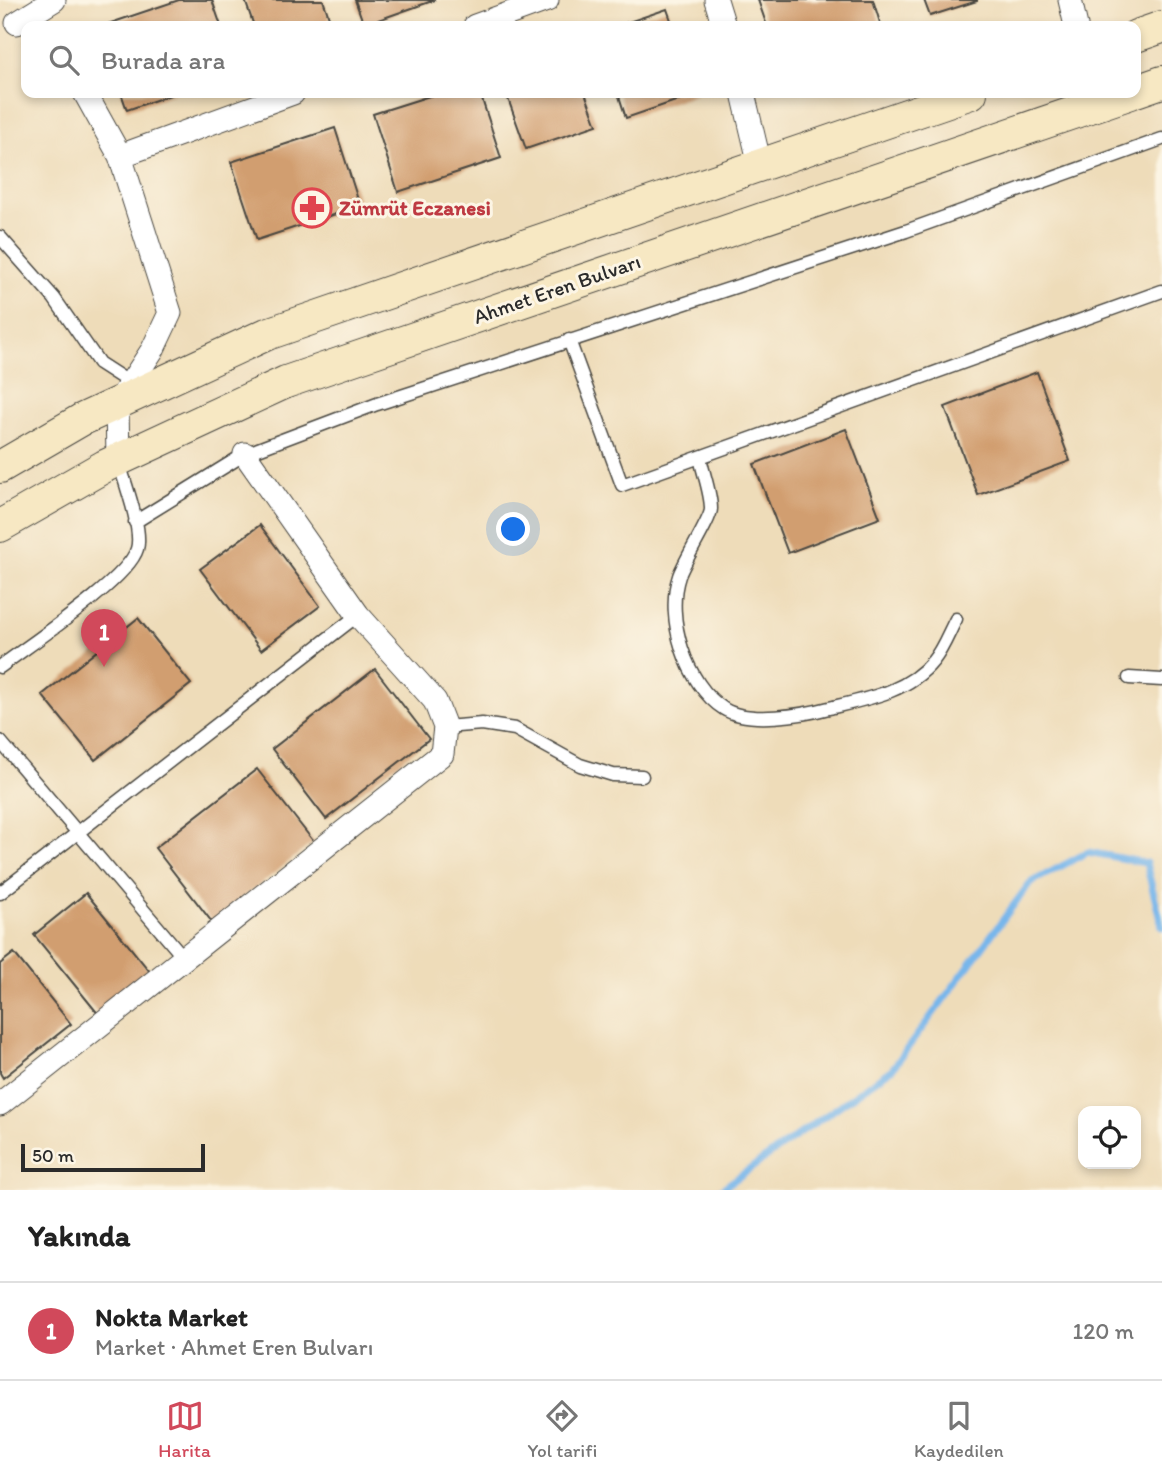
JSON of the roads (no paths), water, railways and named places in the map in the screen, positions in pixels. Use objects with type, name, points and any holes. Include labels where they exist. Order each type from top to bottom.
[{"type":"main road","points":[[1141,34],[1162,27]]},
{"type":"main road","name":"Ahmet Eren Bulvarı","points":[[1141,89],[1162,82]]},
{"type":"main road","points":[[0,467],[123,393],[267,334],[956,98]]},
{"type":"main road","name":"Ahmet Eren Bulvarı","points":[[0,526],[118,460],[286,382],[1115,98]]},
{"type":"street","points":[[14,24],[54,0]]},
{"type":"street","points":[[489,21],[547,0]]},
{"type":"street","points":[[716,0],[722,21]]},
{"type":"street","points":[[1070,0],[1075,21]]},
{"type":"street","points":[[88,98],[120,156],[170,313],[153,349],[123,393],[118,460]]},
{"type":"street","points":[[120,156],[279,98]]},
{"type":"street","points":[[744,98],[760,165]]},
{"type":"street","points":[[0,1104],[442,754],[445,727],[435,701],[358,615],[246,454]]},
{"type":"lane","points":[[135,522],[246,454],[377,404],[906,231],[1162,139]]},
{"type":"lane","points":[[0,237],[54,298],[123,393]]},
{"type":"lane","points":[[569,340],[622,485],[1162,290]]},
{"type":"lane","points":[[700,457],[712,511],[679,576],[673,604],[680,648],[699,683],[724,710],[759,717],[796,716],[867,699],[909,684],[934,660],[956,619]]},
{"type":"lane","points":[[0,667],[125,571],[138,547],[135,522],[118,460]]},
{"type":"lane","points":[[0,893],[358,615]]},
{"type":"lane","points":[[1129,678],[1162,680]]},
{"type":"lane","points":[[445,727],[482,724],[515,729],[580,765],[613,775],[642,776]]},
{"type":"lane","points":[[0,741],[184,958]]},
{"type":"waterway","points":[[720,1190],[892,1069],[1030,883],[1088,852],[1146,863],[1162,927]]},
{"type":"place","name":"Zümrüt Eczanesi","points":[[312,208]]},
{"type":"place","name":"Nokta Market","points":[[104,667]]}]
